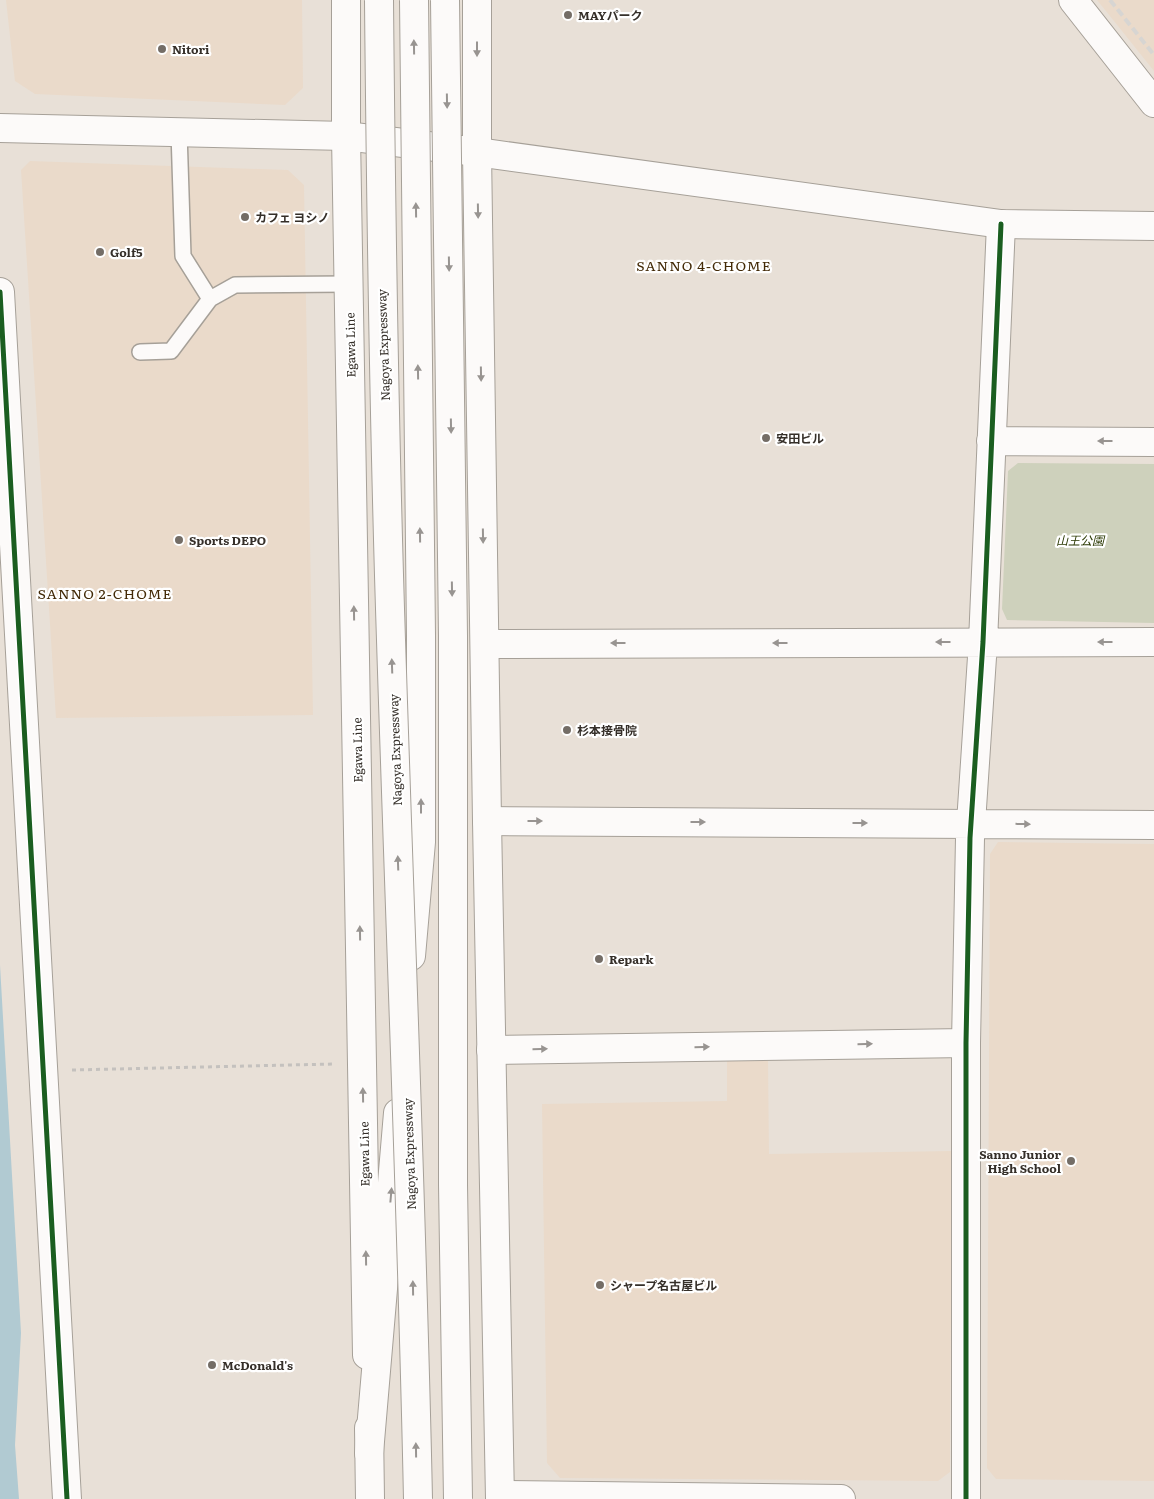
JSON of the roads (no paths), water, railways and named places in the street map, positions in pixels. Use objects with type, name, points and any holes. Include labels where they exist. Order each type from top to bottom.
[{"type":"main road","name":"Egawa Line","points":[[346,0],[346,136],[370,1499]]},
{"type":"main road","name":"Nagoya Expressway","points":[[378,0],[382,310],[418,1499]]},
{"type":"main road","points":[[369,1453],[421,842],[421,636],[414,0]]},
{"type":"main road","points":[[446,0],[453,616],[453,1185],[458,1499]]},
{"type":"main road","points":[[477,0],[477,152],[487,821],[500,1497],[841,1499]]},
{"type":"main road","points":[[1073,0],[1154,103]]},
{"type":"main road","points":[[0,128],[346,136],[477,152],[1001,224],[1154,226]]},
{"type":"main road","points":[[966,1499],[966,1043],[970,823],[983,642],[1001,224]]},
{"type":"main road","points":[[0,292],[68,1499]]},
{"type":"main road","points":[[991,441],[1154,442]]},
{"type":"main road","points":[[485,644],[1154,642]]},
{"type":"main road","points":[[487,821],[1154,825]]},
{"type":"main road","points":[[491,1050],[966,1043]]},
{"type":"lane","points":[[179,132],[183,256],[210,299]]},
{"type":"lane","points":[[140,352],[171,351],[210,299],[235,285],[349,284]]},
{"type":"water","points":[[0,965],[21,1333],[15,1445],[19,1499],[0,1499]]},
{"type":"railway","points":[[1110,0],[1154,55]]},
{"type":"place","name":"MAYパーク","points":[[568,15]]},
{"type":"place","name":"Nitori","points":[[162,49]]},
{"type":"place","name":"カフェ ヨシノ","points":[[245,217]]},
{"type":"place","name":"Golf5","points":[[100,252]]},
{"type":"place","name":"安田ビル","points":[[766,438]]},
{"type":"place","name":"Sports DEPO","points":[[179,540]]},
{"type":"place","name":"杉本接骨院","points":[[567,730]]},
{"type":"place","name":"Repark","points":[[599,959]]},
{"type":"place","name":"Sanno Junior High School","points":[[1071,1161]]},
{"type":"place","name":"シャープ名古屋ビル","points":[[600,1285]]},
{"type":"place","name":"McDonald's","points":[[212,1365]]},
{"type":"district","name":"SANNO 4-CHOME","points":[[704,265]]},
{"type":"district","name":"SANNO 2-CHOME","points":[[105,593]]},
{"type":"park label","name":"山王公園","points":[[1080,540]]}]
